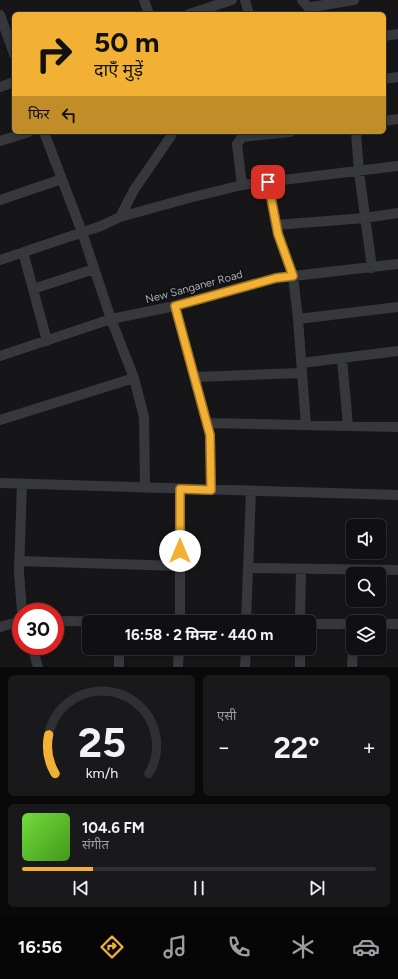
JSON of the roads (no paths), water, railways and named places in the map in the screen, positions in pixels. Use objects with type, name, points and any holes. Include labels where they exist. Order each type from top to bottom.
[{"type":"street","points":[[144,0],[148,12]]},
{"type":"street","points":[[196,12],[232,0]]},
{"type":"street","points":[[245,0],[248,12]]},
{"type":"street","points":[[302,0],[308,7],[312,7],[354,0]]},
{"type":"street","points":[[0,15],[2,31],[12,50]]},
{"type":"street","points":[[386,36],[398,34]]},
{"type":"street","points":[[386,79],[398,77]]},
{"type":"street","points":[[0,87],[12,83]]},
{"type":"street","points":[[386,121],[398,119]]},
{"type":"street","points":[[0,141],[23,134]]},
{"type":"street","points":[[45,134],[82,232],[111,319],[134,378],[144,417],[145,488]]},
{"type":"street","points":[[120,218],[134,190],[172,134]]},
{"type":"street","points":[[242,134],[237,144],[242,185]]},
{"type":"street","points":[[356,134],[358,172],[372,268]]},
{"type":"street","points":[[0,260],[120,218],[189,198],[242,185],[398,166]]},
{"type":"street","points":[[0,200],[62,179]]},
{"type":"street","points":[[268,182],[276,225],[293,276],[298,319],[306,425]]},
{"type":"street","points":[[276,225],[365,218],[398,213]]},
{"type":"street","points":[[23,252],[47,341]]},
{"type":"street","name":"New Sanganer Road","points":[[0,356],[111,319],[175,306],[276,278],[398,264]]},
{"type":"street","points":[[33,289],[94,269]]},
{"type":"street","points":[[175,306],[210,435],[211,490]]},
{"type":"street","points":[[298,319],[398,307]]},
{"type":"street","points":[[195,377],[302,368],[342,358],[398,351]]},
{"type":"street","points":[[342,358],[348,426]]},
{"type":"street","points":[[0,420],[134,378]]},
{"type":"street","points":[[207,423],[398,427]]},
{"type":"street","points":[[0,483],[251,492],[398,495]]},
{"type":"street","points":[[22,484],[20,561],[22,603]]},
{"type":"street","points":[[180,489],[180,615]]},
{"type":"street","points":[[246,615],[251,492]]},
{"type":"street","points":[[20,561],[180,566]]},
{"type":"street","points":[[248,568],[300,570],[398,570]]},
{"type":"street","points":[[300,570],[300,615]]},
{"type":"street","points":[[64,620],[82,621]]},
{"type":"street","points":[[0,627],[12,624]]},
{"type":"street","points":[[316,624],[346,624]]},
{"type":"street","points":[[386,624],[398,624]]},
{"type":"street","points":[[35,655],[38,667]]},
{"type":"street","points":[[119,655],[119,667]]},
{"type":"street","points":[[178,667],[179,655]]},
{"type":"street","points":[[245,667],[246,655]]},
{"type":"street","points":[[300,655],[300,667]]},
{"type":"street","points":[[352,667],[353,655]]}]
